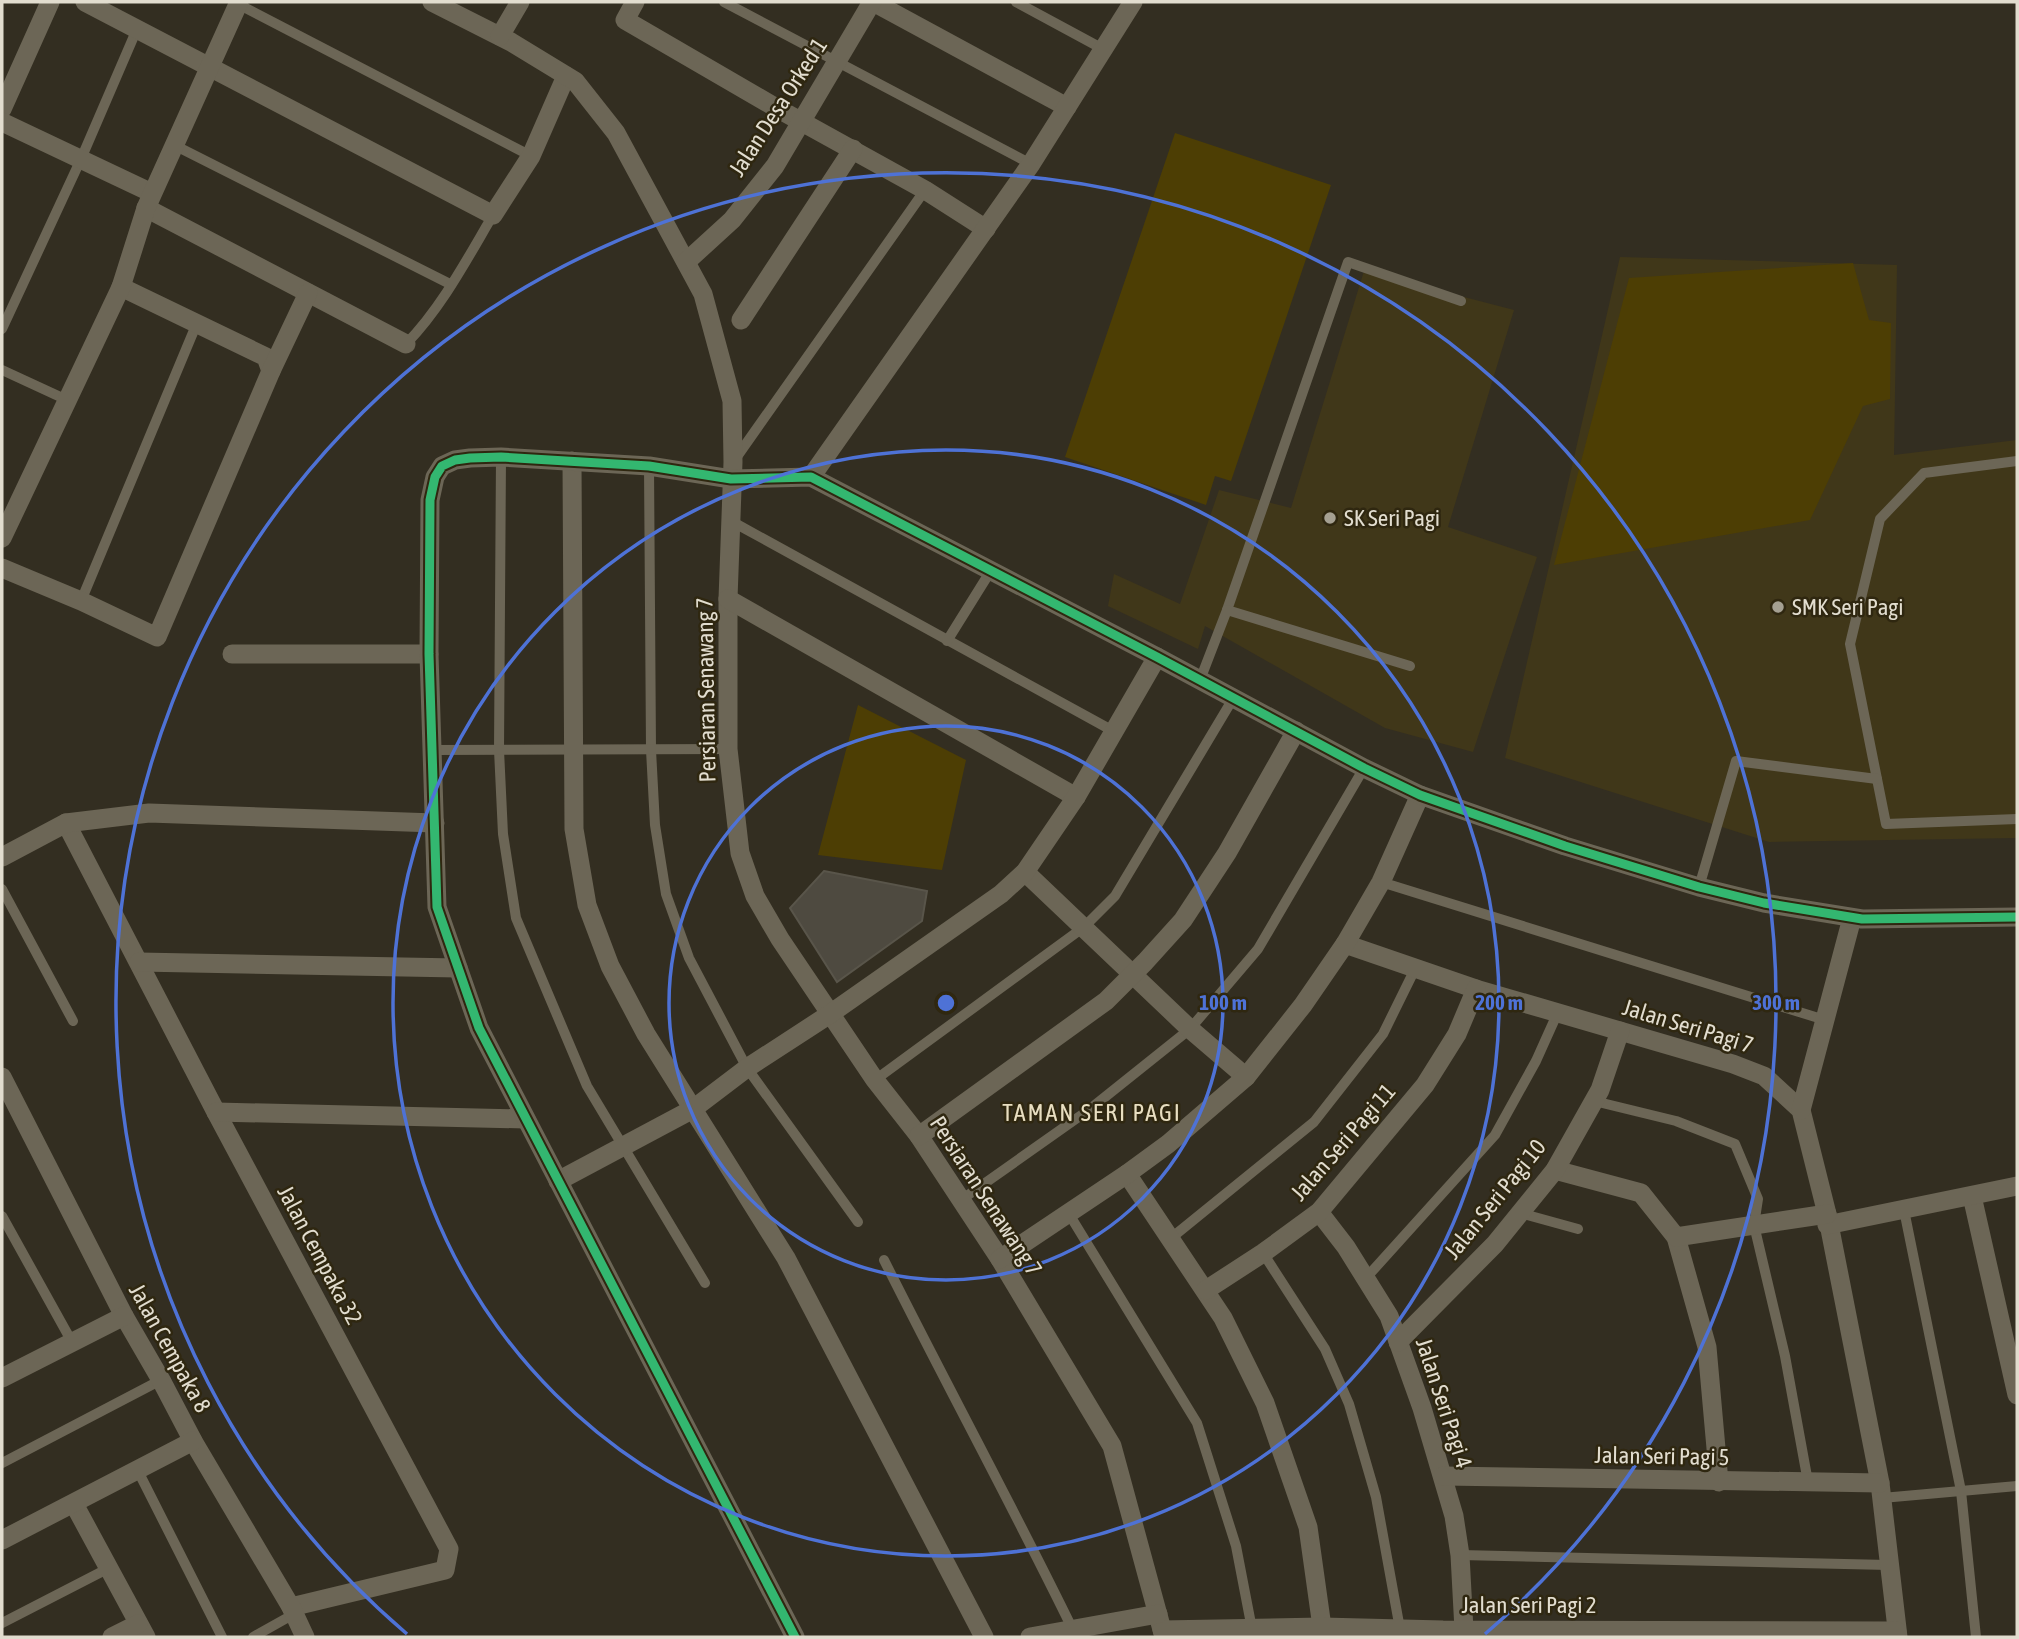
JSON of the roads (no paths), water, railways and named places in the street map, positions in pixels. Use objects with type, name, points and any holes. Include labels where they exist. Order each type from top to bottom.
[{"type":"street","points":[[2,109],[50,2]]},
{"type":"street","points":[[85,2],[493,215],[531,156],[566,76]]},
{"type":"street","name":"Persiaran Senawang 7","points":[[432,2],[500,36],[575,81],[616,133],[704,294],[732,401],[728,749],[740,853],[755,896],[780,939],[875,1080],[919,1136],[1000,1259],[1112,1446],[1161,1627]]},
{"type":"street","points":[[500,36],[520,2]]},
{"type":"street","points":[[635,2],[625,20],[925,190],[986,229]]},
{"type":"street","points":[[872,2],[1067,107]]},
{"type":"street","name":"Jalan Desa Orked 1","points":[[686,262],[732,220],[775,166],[872,2]]},
{"type":"street","points":[[811,477],[1031,164],[1133,2]]},
{"type":"street","points":[[2,538],[121,287],[149,200],[238,3]]},
{"type":"street","points":[[2,122],[81,159],[309,293],[406,344]]},
{"type":"street","points":[[741,320],[853,149]]},
{"type":"street","points":[[121,287],[266,357],[271,371]]},
{"type":"street","points":[[2,568],[157,637],[271,371],[309,293]]},
{"type":"street","points":[[795,1637],[479,1028],[438,907],[429,654],[430,500],[435,477],[442,466],[455,460],[501,457],[811,477],[1420,795],[1565,846],[1699,887],[1764,903],[1852,918],[2017,917]]},
{"type":"street","points":[[572,461],[574,829],[587,905],[610,966],[646,1034],[786,1258],[984,1637]]},
{"type":"street","points":[[728,599],[1076,797]]},
{"type":"street","points":[[232,654],[429,654]]},
{"type":"street","points":[[558,1181],[693,1109],[747,1068],[830,1014],[1000,894],[1025,872],[1076,797],[1157,657]]},
{"type":"street","points":[[919,1136],[1106,1001],[1133,974],[1183,920],[1227,853],[1296,731]]},
{"type":"street","points":[[1000,1259],[1168,1144],[1246,1077],[1303,1005],[1345,944],[1381,882],[1420,795]]},
{"type":"street","points":[[2,857],[66,823],[149,813],[435,823]]},
{"type":"street","name":"Jalan Cempaka 32","points":[[66,823],[216,1112],[449,1549],[445,1570],[293,1611]]},
{"type":"street","points":[[1025,872],[1190,1029],[1246,1077]]},
{"type":"street","points":[[1852,918],[1801,1110],[1827,1219],[1881,1491],[1898,1634]]},
{"type":"street","name":"Jalan Seri Pagi 7","points":[[1345,944],[1476,989],[1733,1064],[1764,1076],[1801,1110]]},
{"type":"street","points":[[139,962],[458,968]]},
{"type":"street","name":"Jalan Seri Pagi 11","points":[[1206,1290],[1319,1212],[1425,1085],[1457,1034],[1476,989]]},
{"type":"street","name":"Jalan Seri Pagi 10","points":[[1398,1342],[1495,1244],[1555,1170],[1601,1090],[1620,1031]]},
{"type":"street","name":"Jalan Cempaka 8","points":[[2,1077],[124,1316],[192,1441],[293,1611],[305,1637]]},
{"type":"street","points":[[216,1112],[525,1119]]},
{"type":"street","points":[[1555,1170],[1641,1193],[1676,1237],[1707,1347],[1718,1482]]},
{"type":"street","points":[[1127,1174],[1223,1318],[1265,1403],[1308,1527],[1322,1627]]},
{"type":"street","points":[[1676,1237],[1754,1225],[1904,1210],[2017,1186]]},
{"type":"street","points":[[1972,1196],[2017,1395]]},
{"type":"street","name":"Jalan Seri Pagi 4","points":[[1319,1212],[1346,1247],[1389,1316],[1454,1516],[1460,1555],[1464,1630]]},
{"type":"street","points":[[2,1378],[124,1316]]},
{"type":"street","points":[[2,1540],[192,1441]]},
{"type":"street","name":"Jalan Seri Pagi 5","points":[[1443,1476],[1808,1482],[1881,1491]]},
{"type":"street","points":[[74,1504],[142,1630],[111,1637]]},
{"type":"street","name":"Jalan Seri Pagi 2","points":[[1030,1637],[1073,1629],[1161,1627],[1322,1627],[1401,1629],[1443,1634],[1464,1630],[1665,1634],[1898,1634]]},
{"type":"lane","points":[[724,2],[1031,164]]},
{"type":"lane","points":[[1016,2],[1103,49]]},
{"type":"lane","points":[[238,3],[531,156]]},
{"type":"lane","points":[[2,328],[81,159],[137,29]]},
{"type":"lane","points":[[174,145],[450,285]]},
{"type":"lane","points":[[732,471],[925,190]]},
{"type":"lane","points":[[406,344],[420,330],[493,215]]},
{"type":"lane","points":[[1200,680],[1348,262],[1461,300]]},
{"type":"lane","points":[[81,601],[197,323]]},
{"type":"lane","points":[[2,370],[67,400]]},
{"type":"lane","points":[[501,457],[499,750],[503,834],[516,918],[587,1086],[705,1283]]},
{"type":"lane","points":[[2017,461],[1924,472],[1880,519],[1850,644],[1886,824],[2017,819]]},
{"type":"lane","points":[[649,466],[651,750],[655,825],[666,894],[689,958],[747,1068],[858,1222]]},
{"type":"lane","points":[[730,521],[1115,732]]},
{"type":"lane","points":[[947,641],[990,572]]},
{"type":"lane","points":[[1227,610],[1410,666]]},
{"type":"lane","points":[[875,1080],[1084,928],[1115,896],[1234,697]]},
{"type":"lane","points":[[433,750],[728,749]]},
{"type":"lane","points":[[1699,887],[1736,761],[1877,779]]},
{"type":"lane","points":[[961,1200],[1090,1109],[1190,1029],[1258,949],[1364,768]]},
{"type":"lane","points":[[1381,882],[1825,1020]]},
{"type":"lane","points":[[2,889],[73,1021]]},
{"type":"lane","points":[[1170,1239],[1314,1122],[1383,1034],[1416,967]]},
{"type":"lane","points":[[1366,1278],[1495,1135],[1536,1061],[1558,1012]]},
{"type":"lane","points":[[1594,1101],[1676,1121],[1735,1144],[1758,1199],[1754,1225],[1785,1356],[1808,1482]]},
{"type":"lane","points":[[1904,1210],[1961,1491],[1976,1637]]},
{"type":"lane","points":[[1520,1213],[1578,1229]]},
{"type":"lane","points":[[1069,1214],[1197,1423],[1236,1546],[1252,1629]]},
{"type":"lane","points":[[2,1216],[72,1342]]},
{"type":"lane","points":[[1263,1253],[1325,1349],[1349,1404],[1376,1497],[1401,1629]]},
{"type":"lane","points":[[884,1260],[1073,1629]]},
{"type":"lane","points":[[2,1463],[161,1380]]},
{"type":"lane","points":[[136,1469],[222,1637]]},
{"type":"lane","points":[[1881,1491],[1961,1491],[2017,1486]]},
{"type":"lane","points":[[1460,1555],[1889,1565]]},
{"type":"lane","points":[[2,1623],[109,1568]]},
{"type":"lane","points":[[253,1637],[293,1611]]},
{"type":"place","name":"SK Seri Pagi","points":[[1330,518]]},
{"type":"place","name":"SMK Seri Pagi","points":[[1778,607]]},
{"type":"district","name":"TAMAN SERI PAGI","points":[[1092,1113]]}]
